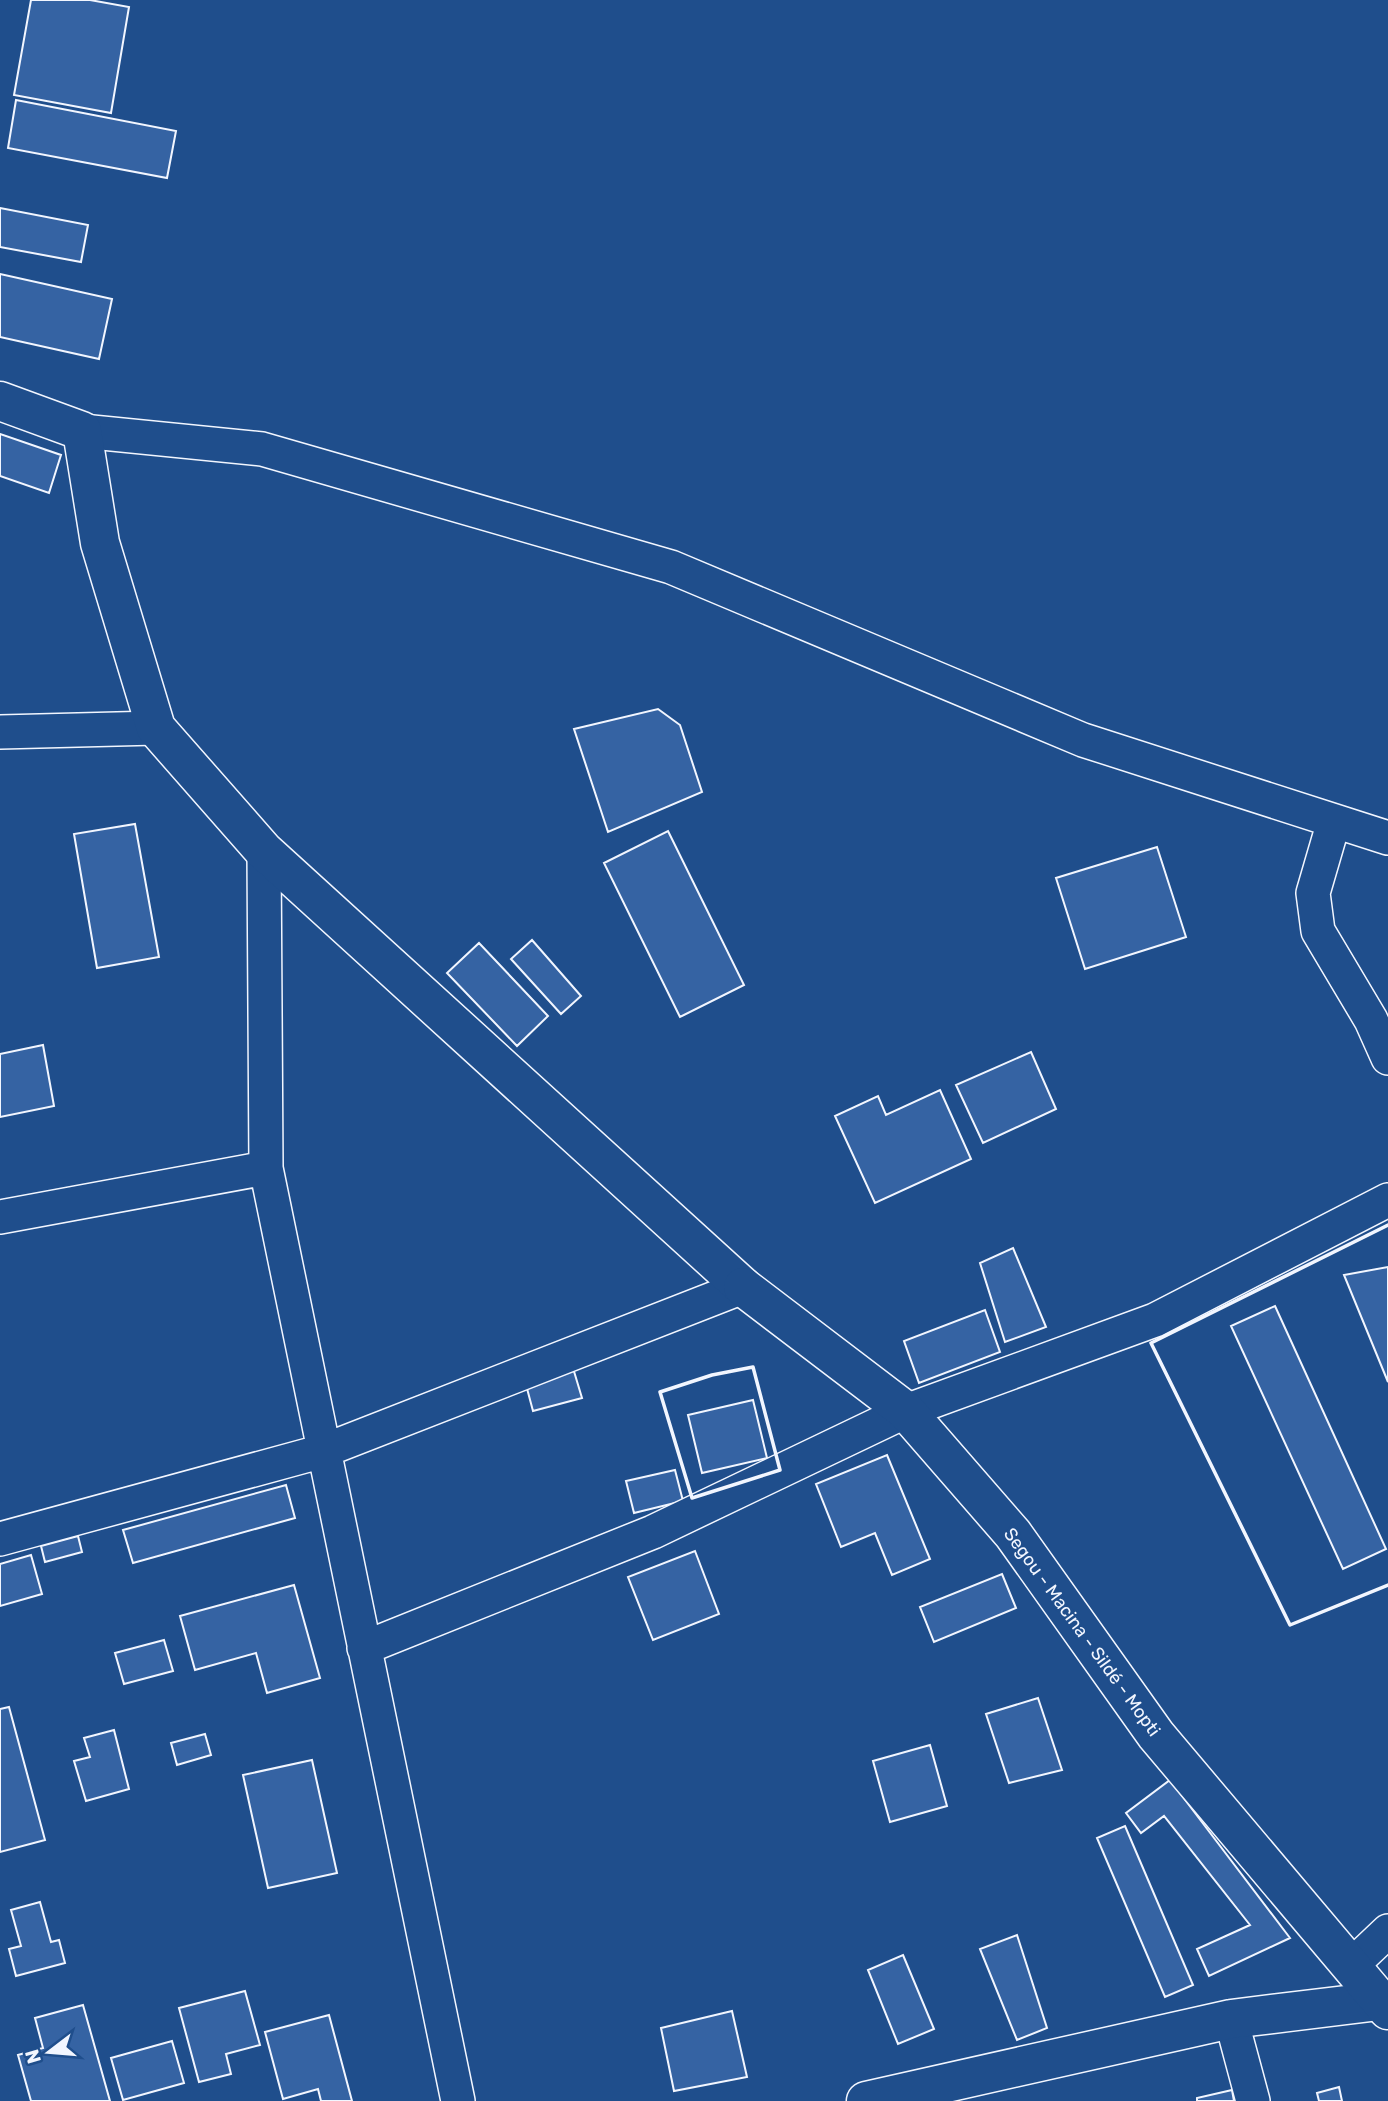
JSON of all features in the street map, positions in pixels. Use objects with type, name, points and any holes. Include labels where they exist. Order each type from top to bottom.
[{"type":"main road","points":[[0,401],[82,431],[100,543],[156,728]]},
{"type":"main road","name":"Segou - Macina - Sildé - Mopti","points":[[156,728],[264,851],[743,1287],[906,1411],[1013,1534],[1156,1735],[1384,2006]]},
{"type":"main road","points":[[869,2101],[1231,2019],[1384,2006]]},
{"type":"street","points":[[82,431],[262,449],[671,567],[1083,740],[1388,838]]},
{"type":"street","points":[[0,732],[156,728]]},
{"type":"street","points":[[1334,821],[1313,893],[1318,931],[1371,1020],[1388,1058]]},
{"type":"street","points":[[264,851],[266,1168],[458,2101]]},
{"type":"street","points":[[0,1217],[266,1168]]},
{"type":"street","points":[[363,1648],[653,1532],[906,1411],[1156,1320],[1388,1200]]},
{"type":"street","points":[[0,1539],[323,1451],[743,1287]]},
{"type":"street","points":[[1351,1966],[1388,1931]]},
{"type":"street","points":[[1231,2019],[1253,2101]]},
{"type":"building","points":[[31,0],[90,0],[129,7],[111,113],[14,95]]},
{"type":"building","points":[[16,100],[176,131],[167,178],[8,148]]},
{"type":"building","points":[[0,208],[88,225],[81,262],[0,247]]},
{"type":"building","points":[[0,274],[112,299],[99,359],[0,337]]},
{"type":"building","points":[[0,434],[61,455],[49,493],[0,476]]},
{"type":"building","points":[[658,709],[680,725],[702,792],[608,832],[574,729]]},
{"type":"building","points":[[135,824],[159,957],[97,968],[74,834]]},
{"type":"building","points":[[668,831],[744,985],[680,1017],[604,863]]},
{"type":"building","points":[[1157,847],[1186,937],[1085,969],[1056,878]]},
{"type":"building","points":[[532,940],[581,996],[561,1014],[511,959]]},
{"type":"building","points":[[479,943],[548,1016],[517,1046],[447,973]]},
{"type":"building","points":[[43,1045],[54,1106],[0,1117],[0,1054]]},
{"type":"building","points":[[1031,1052],[1056,1109],[983,1143],[956,1085]]},
{"type":"building","points":[[940,1090],[971,1159],[875,1203],[835,1116],[878,1096],[886,1115]]},
{"type":"building","points":[[1013,1248],[1046,1327],[1005,1342],[980,1263]]},
{"type":"building","points":[[1388,1267],[1388,1382],[1344,1275]]},
{"type":"building","points":[[1275,1306],[1386,1549],[1343,1569],[1231,1326]]},
{"type":"building","points":[[985,1310],[1000,1352],[919,1383],[904,1341]]},
{"type":"building","points":[[573,1368],[582,1398],[533,1411],[525,1381]]},
{"type":"building","points":[[753,1400],[767,1458],[702,1473],[688,1415]]},
{"type":"building","points":[[887,1455],[930,1559],[892,1575],[875,1533],[841,1547],[816,1484]]},
{"type":"building","points":[[675,1470],[683,1501],[634,1513],[626,1481]]},
{"type":"building","points":[[286,1485],[295,1518],[133,1563],[123,1530]]},
{"type":"building","points":[[78,1536],[82,1552],[45,1562],[41,1546]]},
{"type":"building","points":[[695,1551],[719,1614],[653,1640],[628,1577]]},
{"type":"building","points":[[31,1555],[42,1594],[0,1606],[0,1564]]},
{"type":"building","points":[[1002,1574],[1016,1608],[934,1642],[920,1607]]},
{"type":"building","points":[[294,1585],[320,1678],[267,1693],[256,1653],[195,1670],[180,1616]]},
{"type":"building","points":[[164,1640],[173,1671],[124,1684],[115,1653]]},
{"type":"building","points":[[1038,1698],[1062,1770],[1009,1783],[986,1714]]},
{"type":"building","points":[[9,1707],[45,1840],[0,1852],[0,1709]]},
{"type":"building","points":[[114,1730],[129,1789],[86,1801],[74,1761],[90,1757],[84,1738]]},
{"type":"building","points":[[205,1734],[211,1755],[177,1765],[171,1743]]},
{"type":"building","points":[[930,1745],[947,1806],[890,1822],[873,1761]]},
{"type":"building","points":[[312,1760],[337,1873],[268,1888],[243,1775]]},
{"type":"building","points":[[1170,1780],[1290,1938],[1209,1976],[1197,1949],[1250,1925],[1164,1816],[1141,1833],[1126,1813]]},
{"type":"building","points":[[1125,1826],[1193,1985],[1165,1997],[1097,1838]]},
{"type":"building","points":[[40,1902],[51,1942],[59,1940],[65,1963],[16,1976],[9,1949],[21,1946],[11,1910]]},
{"type":"building","points":[[1017,1935],[1047,2028],[1017,2040],[980,1949]]},
{"type":"building","points":[[903,1955],[934,2029],[898,2044],[868,1970]]},
{"type":"building","points":[[245,1991],[260,2045],[226,2054],[231,2074],[199,2082],[179,2008]]},
{"type":"building","points":[[83,2005],[110,2101],[31,2101],[18,2055],[43,2048],[35,2018]]},
{"type":"building","points":[[732,2011],[747,2077],[674,2091],[661,2028]]},
{"type":"building","points":[[329,2015],[352,2101],[321,2101],[318,2089],[283,2099],[265,2032]]},
{"type":"building","points":[[172,2041],[184,2083],[123,2100],[111,2058]]},
{"type":"building","points":[[1339,2087],[1342,2101],[1319,2101],[1317,2093]]},
{"type":"building","points":[[1232,2090],[1234,2101],[1197,2101],[1197,2098]]},
{"type":"wall","points":[[1388,1225],[1151,1343],[1290,1625],[1388,1585]]},
{"type":"wall","points":[[753,1367],[780,1470],[692,1498],[660,1392],[712,1375],[753,1367]]}]
